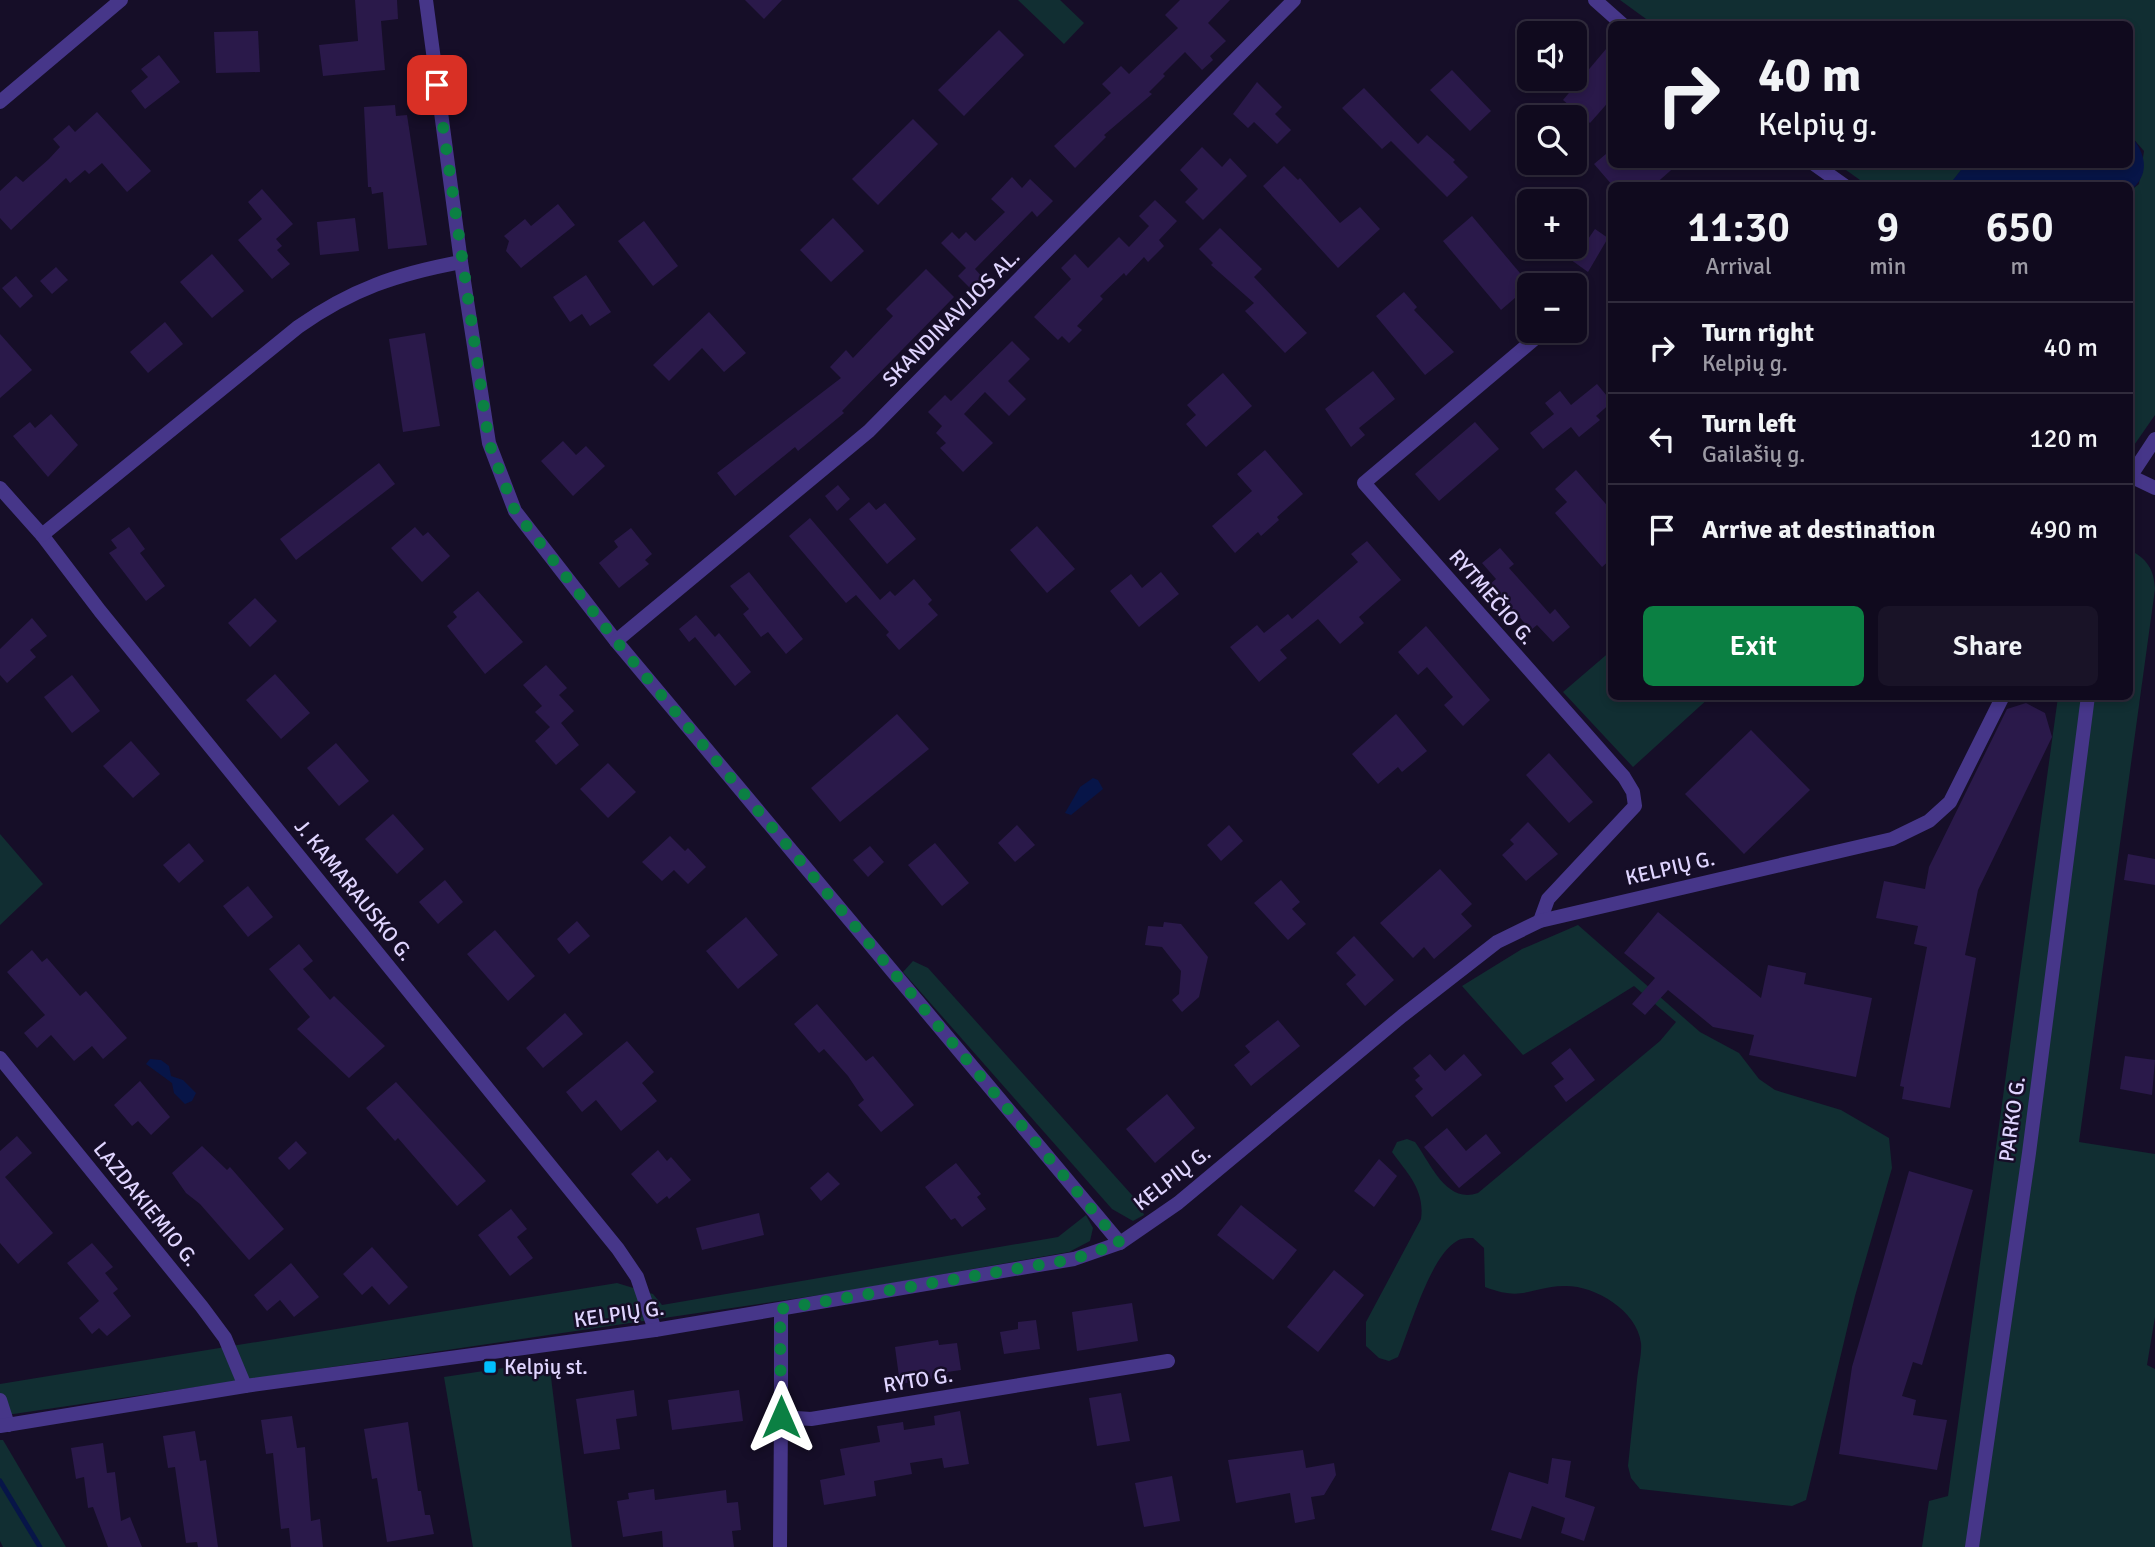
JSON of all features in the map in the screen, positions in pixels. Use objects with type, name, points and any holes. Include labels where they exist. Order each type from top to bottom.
[{"type":"street","points":[[0,102],[121,0]]},
{"type":"street","points":[[426,0],[461,262],[489,443],[502,485],[528,530],[616,641],[1120,1243]]},
{"type":"street","name":"SKANDINAVIJOS AL.","points":[[616,641],[869,431],[1294,0]]},
{"type":"street","points":[[1595,0],[1619,21]]},
{"type":"street","points":[[1819,168],[1839,182]]},
{"type":"street","points":[[42,535],[298,327],[334,302],[409,271],[461,262]]},
{"type":"street","name":"RYTMEČIO G.","points":[[1530,343],[1364,483],[1624,777],[1633,793],[1635,806],[1548,898],[1540,921]]},
{"type":"street","points":[[2133,472],[2155,439]]},
{"type":"street","points":[[2133,477],[2155,488]]},
{"type":"street","name":"J. KAMARAUSKO G.","points":[[0,488],[42,535],[126,643],[618,1249],[637,1277],[655,1330]]},
{"type":"street","name":"KELPIŲ G.","points":[[4,1426],[245,1386],[655,1330],[1074,1259],[1120,1243],[1178,1203],[1402,1016],[1497,942],[1540,921],[1892,839],[1929,821],[1950,802],[2001,700]]},
{"type":"street","name":"PARKO G.","points":[[1972,1547],[2029,1153],[2087,700]]},
{"type":"street","name":"LAZDAKIEMIO G.","points":[[0,1058],[202,1307],[225,1338],[245,1386]]},
{"type":"street","points":[[780,1309],[780,1547]]},
{"type":"street","name":"RYTO G.","points":[[781,1417],[810,1419],[1168,1361]]},
{"type":"street","points":[[0,1399],[4,1426]]},
{"type":"green space","points":[[1018,0],[1060,0],[1084,23],[1064,44]]},
{"type":"green space","points":[[1620,0],[2155,0],[2155,415],[2133,447],[2133,189],[2139,184],[2144,151],[2133,138],[2133,21],[1649,21]]},
{"type":"green space","points":[[1843,168],[1963,168],[1952,182],[1863,182]]},
{"type":"green space","points":[[2133,552],[2148,565],[2155,589],[2079,1142],[2155,1154],[2155,1317],[2147,1365],[2155,1369],[2155,1547],[1922,1547],[1929,1501],[1948,1496],[2058,700],[2133,700]]},
{"type":"green space","points":[[1608,653],[1608,700],[1707,700],[1633,767],[1563,692]]},
{"type":"green space","points":[[0,834],[43,884],[0,925]]},
{"type":"green space","points":[[1578,925],[1700,1032],[1739,1053],[1759,1079],[1775,1090],[1841,1110],[1889,1138],[1892,1168],[1855,1296],[1806,1500],[1792,1506],[1640,1489],[1631,1478],[1628,1466],[1641,1347],[1638,1331],[1632,1320],[1612,1302],[1576,1287],[1552,1287],[1518,1294],[1485,1287],[1484,1248],[1473,1238],[1457,1241],[1438,1262],[1422,1294],[1398,1357],[1389,1361],[1379,1358],[1366,1346],[1366,1322],[1421,1219],[1418,1191],[1392,1152],[1397,1142],[1407,1139],[1415,1142],[1440,1180],[1457,1193],[1478,1193],[1660,1041],[1676,1022],[1634,986],[1523,1055],[1462,986],[1522,949]]},
{"type":"green space","points":[[913,961],[928,968],[1140,1204],[1144,1215],[1133,1221],[1112,1209],[903,972]]},
{"type":"green space","points":[[1086,1215],[1093,1228],[1090,1241],[1069,1252],[847,1291],[0,1416],[0,1384],[617,1283],[653,1294],[662,1305],[1058,1237]]},
{"type":"green space","points":[[549,1361],[572,1547],[473,1547],[444,1377]]},
{"type":"green space","points":[[0,1440],[3,1440],[66,1547],[3,1547],[0,1541]]},
{"type":"shaded area","points":[[2133,139],[2140,149],[2144,163],[2141,178],[2133,188],[2133,182],[1951,182],[1963,168],[2133,168]]},
{"type":"shaded area","points":[[1093,778],[1098,780],[1103,789],[1071,815],[1065,813],[1080,787]]},
{"type":"shaded area","points":[[150,1059],[161,1060],[169,1066],[171,1076],[183,1080],[196,1093],[192,1101],[185,1104],[174,1093],[172,1083],[146,1064]]},
{"type":"building","points":[[355,0],[397,0],[398,19],[381,21],[385,70],[323,76],[319,45],[358,41]]},
{"type":"building","points":[[745,0],[782,0],[764,19]]},
{"type":"building","points":[[1180,0],[1230,0],[1208,23],[1226,41],[1210,56],[1213,60],[1202,70],[1185,52],[1163,74],[1165,76],[1149,92],[1152,94],[1104,135],[1106,137],[1075,168],[1054,146],[1111,93],[1102,84],[1121,66],[1129,74],[1178,28],[1165,15]]},
{"type":"building","points":[[999,30],[1024,55],[964,116],[938,90]]},
{"type":"building","points":[[258,31],[260,72],[216,73],[214,32]]},
{"type":"building","points":[[1608,47],[1608,103],[1590,123],[1587,120],[1587,105],[1569,105],[1563,100],[1571,91],[1587,91],[1587,72]]},
{"type":"building","points":[[159,55],[180,82],[145,109],[131,91],[148,77],[141,69]]},
{"type":"building","points":[[1452,70],[1491,111],[1470,131],[1430,90]]},
{"type":"building","points":[[1257,82],[1282,107],[1275,114],[1291,130],[1277,144],[1254,122],[1248,128],[1233,114]]},
{"type":"building","points":[[1364,88],[1418,144],[1427,135],[1455,160],[1453,162],[1468,177],[1447,197],[1391,141],[1382,149],[1342,108]]},
{"type":"building","points":[[395,105],[396,116],[407,115],[427,245],[388,249],[383,192],[372,194],[371,187],[368,187],[364,107]]},
{"type":"building","points":[[97,112],[151,171],[127,192],[102,163],[89,174],[85,170],[70,183],[66,178],[11,230],[0,218],[0,191],[16,176],[23,182],[49,159],[60,147],[53,139],[69,125],[75,132]]},
{"type":"building","points":[[913,119],[938,144],[878,205],[852,179]]},
{"type":"building","points":[[1202,147],[1222,167],[1230,158],[1247,176],[1203,220],[1185,202],[1198,189],[1180,170]]},
{"type":"building","points":[[1608,152],[1608,168],[1673,168],[1658,182],[1610,182],[1594,164]]},
{"type":"building","points":[[1284,166],[1298,180],[1300,178],[1340,223],[1360,207],[1380,229],[1338,268],[1263,186]]},
{"type":"building","points":[[1012,177],[1022,188],[1030,179],[1053,201],[1037,217],[1032,211],[975,269],[985,280],[973,291],[958,276],[966,268],[941,243],[952,232],[959,239],[966,232],[975,241],[1005,212],[991,199]]},
{"type":"building","points":[[262,189],[293,224],[276,239],[282,246],[277,250],[290,264],[272,279],[238,240],[262,219],[248,202]]},
{"type":"building","points":[[1155,200],[1177,221],[1159,240],[1164,246],[1148,262],[1144,257],[1126,276],[1124,273],[1100,296],[1103,299],[1077,326],[1082,330],[1069,343],[1062,336],[1058,340],[1034,317],[1071,279],[1061,268],[1075,254],[1088,268],[1119,237],[1129,247],[1149,226],[1139,216]]},
{"type":"building","points":[[558,204],[575,225],[521,268],[506,251],[509,241],[504,236],[525,219],[531,226]]},
{"type":"building","points":[[1472,216],[1520,273],[1517,273],[1517,296],[1501,310],[1443,241]]},
{"type":"building","points":[[355,218],[359,251],[320,255],[317,222]]},
{"type":"building","points":[[833,218],[864,251],[831,282],[800,250]]},
{"type":"building","points":[[644,221],[678,266],[653,286],[618,241]]},
{"type":"building","points":[[1220,228],[1262,269],[1254,277],[1307,333],[1285,353],[1245,311],[1254,303],[1211,265],[1213,263],[1199,249]]},
{"type":"building","points":[[1595,229],[1608,238],[1588,272],[1570,259],[1587,259],[1587,241]]},
{"type":"building","points":[[212,254],[244,291],[212,318],[180,282]]},
{"type":"building","points":[[56,267],[68,280],[52,294],[40,281]]},
{"type":"building","points":[[926,269],[954,297],[842,411],[844,413],[798,451],[795,447],[735,496],[717,473],[841,378],[830,367],[846,350],[853,358],[893,316],[886,309]]},
{"type":"building","points":[[586,275],[611,312],[590,326],[582,314],[570,322],[553,297]]},
{"type":"building","points":[[16,276],[33,296],[20,308],[2,288]]},
{"type":"building","points":[[1404,292],[1417,307],[1414,310],[1454,352],[1425,375],[1376,316]]},
{"type":"building","points":[[709,312],[746,353],[724,372],[702,348],[669,381],[653,365]]},
{"type":"building","points":[[165,322],[183,344],[148,373],[130,352]]},
{"type":"building","points":[[425,333],[440,426],[403,432],[389,339]]},
{"type":"building","points":[[0,334],[32,370],[0,398]]},
{"type":"building","points":[[1012,341],[1030,359],[1008,381],[1026,399],[1009,416],[985,392],[964,414],[993,443],[963,472],[940,448],[946,443],[936,433],[942,426],[928,412],[945,395],[951,401]]},
{"type":"building","points":[[1373,371],[1395,399],[1359,428],[1365,435],[1351,447],[1325,409]]},
{"type":"building","points":[[1223,373],[1252,406],[1206,447],[1186,424],[1196,415],[1187,405]]},
{"type":"building","points":[[1597,384],[1608,397],[1608,406],[1596,416],[1600,420],[1579,437],[1571,427],[1543,449],[1530,433],[1554,414],[1545,403],[1560,391],[1571,405]]},
{"type":"building","points":[[51,414],[78,445],[48,477],[13,436],[30,422],[35,428]]},
{"type":"building","points":[[1475,422],[1499,449],[1439,501],[1415,474]]},
{"type":"building","points":[[563,441],[576,455],[586,446],[605,466],[573,496],[541,461]]},
{"type":"building","points":[[1265,450],[1303,494],[1277,517],[1279,520],[1261,536],[1258,532],[1235,553],[1212,526],[1252,491],[1237,474]]},
{"type":"building","points":[[379,463],[395,484],[296,560],[280,539]]},
{"type":"building","points":[[1576,470],[1608,506],[1608,562],[1602,567],[1555,513],[1567,502],[1555,489]]},
{"type":"building","points":[[838,485],[850,499],[837,511],[825,496]]},
{"type":"building","points":[[869,502],[876,510],[885,503],[916,539],[887,564],[849,519]]},
{"type":"building","points":[[810,518],[880,600],[890,591],[895,596],[914,579],[932,600],[928,604],[938,615],[899,650],[886,635],[889,632],[856,595],[846,603],[789,536]]},
{"type":"building","points":[[1037,526],[1075,569],[1047,593],[1010,550]]},
{"type":"building","points":[[129,527],[145,549],[140,553],[165,586],[146,601],[109,553],[117,548],[111,540]]},
{"type":"building","points":[[415,527],[423,536],[428,532],[450,556],[422,582],[391,548]]},
{"type":"building","points":[[631,528],[652,554],[645,560],[649,564],[619,588],[599,563],[618,547],[614,541]]},
{"type":"building","points":[[1367,541],[1401,580],[1359,617],[1364,623],[1340,644],[1318,619],[1280,650],[1287,658],[1259,682],[1230,647],[1257,625],[1264,633],[1288,614],[1292,619],[1358,562],[1351,554]]},
{"type":"building","points":[[1500,548],[1514,564],[1509,568],[1550,614],[1555,609],[1570,627],[1553,642],[1537,625],[1531,630],[1490,584],[1496,579],[1482,563]]},
{"type":"building","points":[[749,572],[803,639],[786,654],[768,632],[761,637],[743,614],[749,609],[730,586]]},
{"type":"building","points":[[1161,572],[1179,594],[1139,627],[1110,591],[1131,574],[1142,588]]},
{"type":"building","points":[[478,591],[523,642],[485,674],[447,626],[457,617],[453,612]]},
{"type":"building","points":[[255,598],[277,621],[250,647],[228,623]]},
{"type":"building","points":[[696,615],[715,637],[719,633],[751,672],[735,686],[695,637],[689,642],[679,629]]},
{"type":"building","points":[[32,618],[47,636],[30,650],[36,657],[7,683],[0,675],[0,649]]},
{"type":"building","points":[[1426,626],[1490,700],[1463,726],[1444,705],[1453,697],[1427,667],[1418,675],[1398,652]]},
{"type":"building","points":[[546,665],[567,688],[559,695],[574,711],[561,723],[579,745],[556,765],[535,741],[550,727],[535,712],[542,706],[523,685]]},
{"type":"building","points":[[275,674],[310,713],[281,739],[246,700]]},
{"type":"building","points":[[72,675],[100,711],[72,733],[44,697]]},
{"type":"building","points":[[2026,703],[2045,713],[2052,737],[1978,890],[1965,955],[1976,958],[1950,1108],[1902,1099],[1904,1087],[1900,1086],[1927,947],[1914,944],[1918,926],[1876,918],[1884,881],[1925,889],[1929,867],[2007,709]]},
{"type":"building","points":[[897,714],[929,749],[840,822],[811,788]]},
{"type":"building","points":[[1396,714],[1427,751],[1402,772],[1398,767],[1378,784],[1352,754]]},
{"type":"building","points":[[1751,730],[1810,790],[1744,854],[1685,794]]},
{"type":"building","points":[[131,741],[160,774],[133,798],[103,766]]},
{"type":"building","points":[[336,743],[369,781],[339,806],[307,768]]},
{"type":"building","points":[[1549,753],[1593,802],[1569,823],[1526,775]]},
{"type":"building","points":[[608,763],[636,792],[608,818],[580,789]]},
{"type":"building","points":[[393,814],[424,849],[397,874],[365,839]]},
{"type":"building","points":[[1528,822],[1558,854],[1526,881],[1502,855],[1514,844],[1510,840]]},
{"type":"building","points":[[1017,825],[1035,845],[1015,862],[998,843]]},
{"type":"building","points":[[1229,825],[1243,841],[1221,861],[1207,845]]},
{"type":"building","points":[[670,836],[685,851],[688,848],[706,867],[688,884],[674,870],[662,881],[642,862]]},
{"type":"building","points":[[189,843],[204,861],[179,883],[163,865]]},
{"type":"building","points":[[935,843],[969,883],[942,906],[908,865]]},
{"type":"building","points":[[870,846],[884,862],[868,877],[853,860]]},
{"type":"building","points":[[2128,854],[2155,859],[2155,885],[2124,880]]},
{"type":"building","points":[[1440,869],[1472,904],[1461,914],[1472,926],[1434,959],[1424,947],[1413,958],[1380,923]]},
{"type":"building","points":[[445,880],[463,902],[438,924],[419,902]]},
{"type":"building","points":[[1281,880],[1300,902],[1292,909],[1306,924],[1288,940],[1254,903]]},
{"type":"building","points":[[248,886],[273,917],[248,937],[223,906]]},
{"type":"building","points":[[1658,912],[1761,998],[1768,965],[1806,973],[1804,984],[1872,998],[1856,1077],[1749,1055],[1754,1035],[1713,1027],[1668,990],[1645,1015],[1632,1004],[1655,978],[1624,953]]},
{"type":"building","points":[[746,917],[778,955],[738,989],[706,951]]},
{"type":"building","points":[[577,921],[590,936],[569,954],[557,939]]},
{"type":"building","points":[[1164,922],[1181,924],[1208,957],[1199,997],[1182,1012],[1172,1000],[1179,994],[1181,971],[1162,947],[1145,945],[1148,926],[1163,927]]},
{"type":"building","points":[[495,930],[535,976],[508,1001],[467,954]]},
{"type":"building","points":[[1354,936],[1394,980],[1365,1006],[1346,984],[1356,975],[1336,953]]},
{"type":"building","points":[[299,944],[313,961],[303,969],[330,1000],[334,996],[385,1046],[349,1078],[297,1029],[310,1017],[269,969]]},
{"type":"building","points":[[32,950],[42,962],[47,958],[80,996],[86,991],[127,1038],[103,1059],[92,1046],[74,1061],[51,1035],[37,1048],[24,1033],[45,1015],[7,972]]},
{"type":"building","points":[[817,1004],[866,1061],[873,1056],[914,1105],[881,1132],[858,1105],[864,1100],[848,1076],[824,1049],[819,1053],[794,1024]]},
{"type":"building","points":[[565,1013],[583,1034],[543,1068],[526,1048]]},
{"type":"building","points":[[1278,1020],[1300,1046],[1251,1086],[1234,1065],[1250,1052],[1245,1046]]},
{"type":"building","points":[[627,1041],[654,1072],[642,1083],[657,1101],[621,1131],[596,1100],[582,1112],[566,1092]]},
{"type":"building","points":[[1570,1048],[1595,1080],[1566,1102],[1554,1086],[1564,1079],[1551,1063]]},
{"type":"building","points":[[1430,1054],[1445,1071],[1464,1054],[1482,1075],[1432,1117],[1415,1096],[1423,1089],[1415,1080],[1420,1076],[1413,1068]]},
{"type":"building","points":[[2125,1056],[2155,1060],[2152,1095],[2120,1089]]},
{"type":"building","points":[[140,1081],[170,1117],[151,1135],[138,1121],[132,1126],[114,1105]]},
{"type":"building","points":[[396,1082],[486,1181],[457,1206],[398,1138],[395,1141],[366,1108]]},
{"type":"building","points":[[1167,1094],[1195,1128],[1155,1163],[1126,1129]]},
{"type":"building","points":[[1447,1128],[1466,1151],[1486,1134],[1501,1153],[1459,1188],[1424,1147]]},
{"type":"building","points":[[17,1136],[32,1153],[5,1177],[53,1233],[18,1264],[0,1243],[0,1151]]},
{"type":"building","points":[[296,1141],[307,1153],[289,1170],[278,1158]]},
{"type":"building","points":[[202,1146],[227,1170],[230,1167],[284,1229],[249,1260],[200,1204],[186,1193],[172,1173]]},
{"type":"building","points":[[658,1150],[667,1161],[671,1157],[691,1180],[669,1199],[667,1196],[657,1204],[631,1174]]},
{"type":"building","points":[[1379,1159],[1397,1176],[1374,1207],[1354,1191]]},
{"type":"building","points":[[956,1163],[981,1194],[977,1197],[986,1209],[962,1227],[955,1218],[951,1220],[925,1187]]},
{"type":"building","points":[[1909,1171],[1973,1190],[1922,1365],[1913,1362],[1902,1396],[1916,1400],[1913,1415],[1947,1420],[1937,1470],[1839,1454],[1852,1367]]},
{"type":"building","points":[[828,1172],[840,1184],[821,1201],[810,1188]]},
{"type":"building","points":[[1241,1205],[1297,1250],[1273,1280],[1217,1235]]},
{"type":"building","points":[[511,1209],[527,1229],[517,1237],[533,1258],[510,1276],[478,1235]]},
{"type":"building","points":[[759,1213],[764,1235],[702,1250],[696,1228]]},
{"type":"building","points":[[92,1243],[113,1267],[105,1273],[118,1289],[113,1293],[131,1316],[107,1336],[99,1328],[92,1334],[79,1318],[99,1301],[67,1263]]},
{"type":"building","points":[[372,1247],[408,1287],[389,1305],[372,1286],[362,1295],[343,1274]]},
{"type":"building","points":[[291,1263],[319,1297],[294,1317],[280,1300],[267,1311],[254,1295]]},
{"type":"building","points":[[1334,1270],[1364,1295],[1318,1352],[1287,1327]]},
{"type":"building","points":[[1132,1303],[1138,1341],[1077,1351],[1072,1312]]},
{"type":"building","points":[[1036,1320],[1040,1349],[1004,1354],[1000,1332],[1018,1329],[1018,1322]]},
{"type":"building","points":[[938,1340],[939,1345],[957,1343],[961,1370],[947,1372],[948,1376],[900,1384],[895,1347]]},
{"type":"building","points":[[634,1390],[637,1416],[616,1419],[620,1449],[584,1454],[576,1399]]},
{"type":"building","points":[[739,1390],[743,1421],[672,1430],[668,1400]]},
{"type":"building","points":[[1121,1393],[1130,1441],[1097,1446],[1089,1398]]},
{"type":"building","points":[[960,1411],[969,1464],[944,1468],[942,1458],[910,1463],[912,1474],[874,1481],[876,1496],[824,1505],[820,1480],[845,1475],[840,1449],[880,1442],[877,1426],[903,1422],[904,1430],[935,1425],[934,1416]]},
{"type":"building","points":[[292,1416],[297,1448],[305,1447],[311,1521],[320,1519],[323,1547],[291,1547],[289,1528],[281,1529],[273,1453],[266,1454],[261,1420]]},
{"type":"building","points":[[408,1422],[418,1491],[421,1491],[425,1515],[430,1515],[434,1534],[387,1542],[377,1478],[372,1479],[364,1429]]},
{"type":"building","points":[[195,1431],[200,1461],[206,1460],[218,1547],[198,1547],[197,1542],[186,1543],[175,1467],[168,1468],[163,1436]]},
{"type":"building","points":[[103,1443],[107,1473],[115,1472],[121,1521],[130,1517],[142,1547],[108,1547],[93,1507],[88,1508],[84,1477],[76,1479],[71,1448]]},
{"type":"building","points":[[1303,1450],[1306,1468],[1334,1463],[1336,1475],[1324,1495],[1311,1497],[1315,1519],[1295,1523],[1290,1493],[1236,1503],[1228,1460]]},
{"type":"building","points":[[1552,1458],[1571,1461],[1565,1497],[1595,1507],[1584,1541],[1561,1533],[1565,1518],[1532,1506],[1521,1539],[1491,1530],[1509,1472],[1548,1484]]},
{"type":"building","points":[[1172,1476],[1180,1521],[1144,1527],[1135,1483]]},
{"type":"building","points":[[654,1489],[655,1500],[726,1490],[727,1503],[738,1502],[741,1530],[732,1531],[734,1547],[663,1547],[662,1531],[623,1537],[617,1501],[629,1499],[628,1493]]},
{"type":"waterway","points":[[0,1481],[40,1547]]},
{"type":"place","name":"Kelpių st.","points":[[490,1367]]},
{"type":"route","points":[[437,85],[489,443],[502,485],[515,511],[616,641],[1120,1243],[1074,1259],[780,1309],[781,1417]]}]
